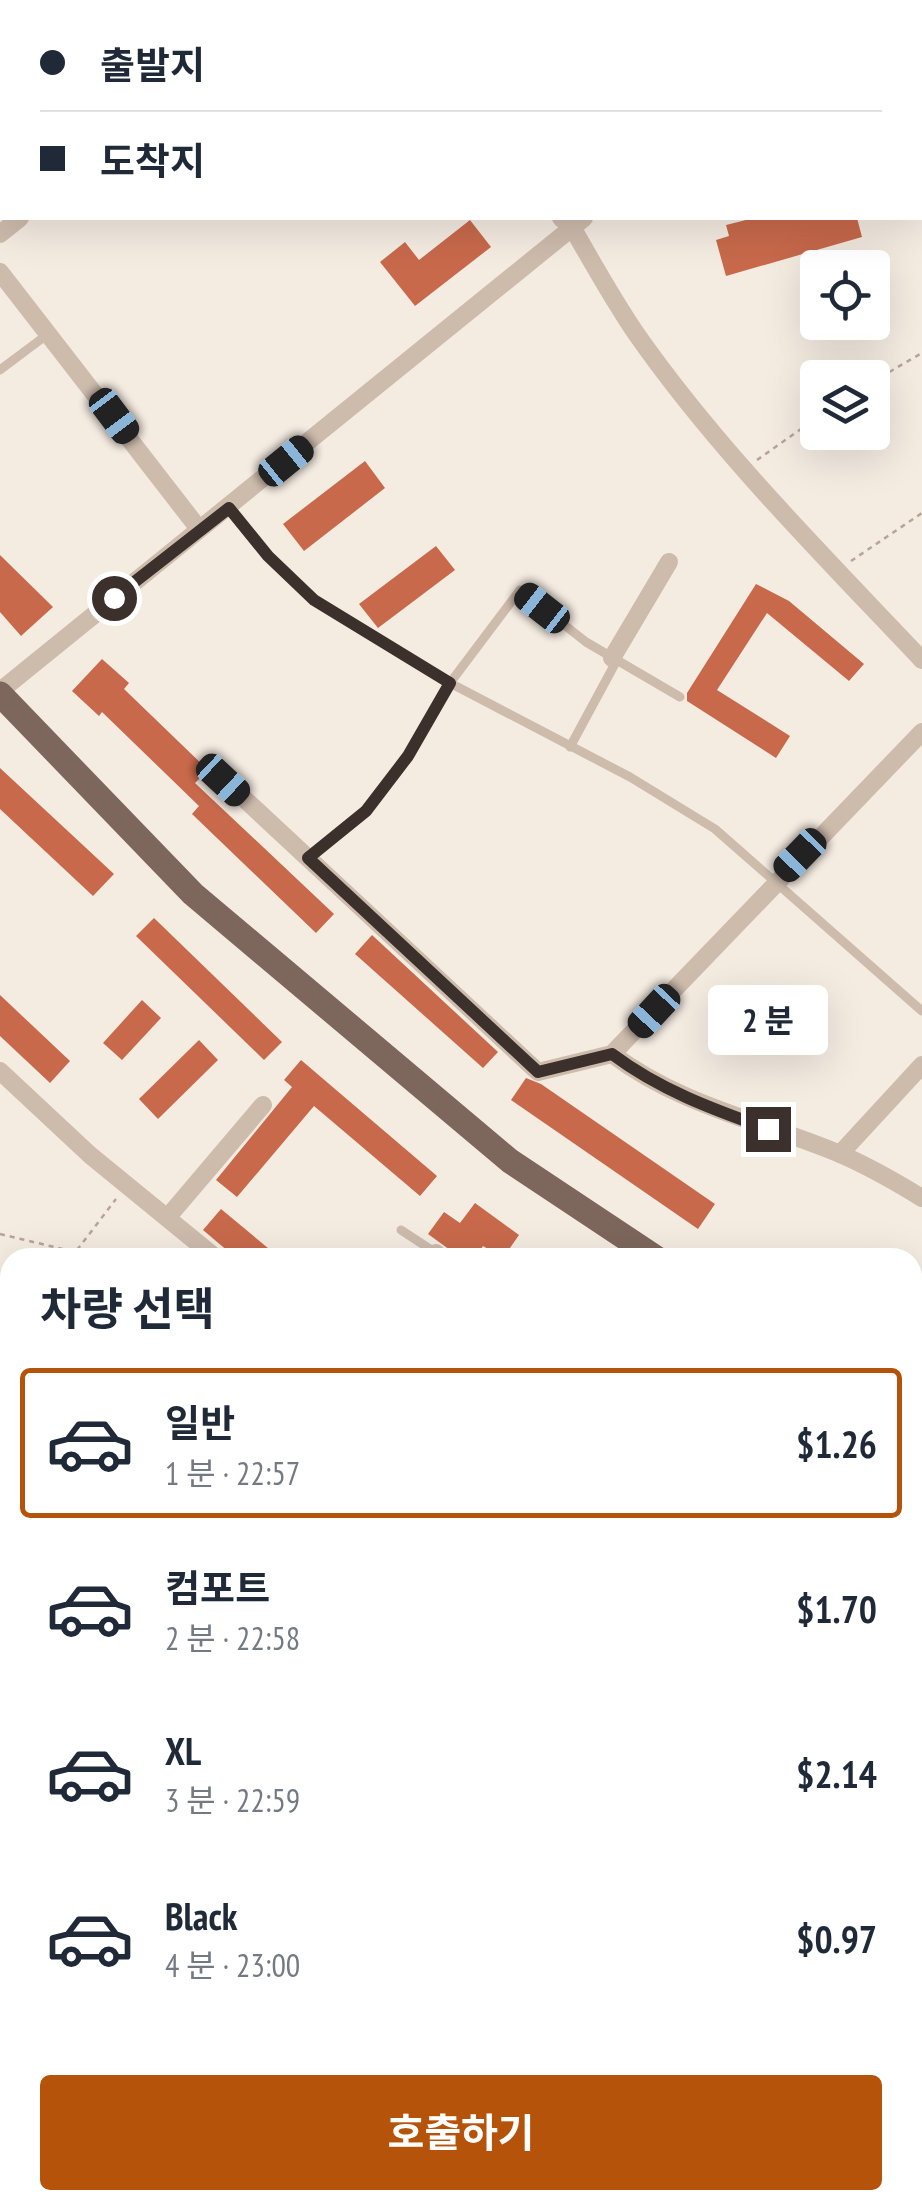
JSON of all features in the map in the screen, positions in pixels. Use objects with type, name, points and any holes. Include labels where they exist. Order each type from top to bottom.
[{"type":"main road","points":[[0,692],[208,906],[510,1161],[641,1248]]},
{"type":"street","points":[[0,692],[229,508],[572,220],[637,335],[745,470],[922,660]]},
{"type":"street","points":[[0,272],[199,529]]},
{"type":"street","points":[[615,659],[669,562]]},
{"type":"street","points":[[223,780],[538,1072],[612,1054],[922,732]]},
{"type":"street","points":[[612,1054],[646,1080],[697,1104],[840,1154],[922,1198]]},
{"type":"street","points":[[840,1154],[922,1066]]},
{"type":"street","points":[[0,1071],[204,1248]]},
{"type":"street","points":[[168,1218],[263,1105]]},
{"type":"lane","points":[[0,370],[50,332]]},
{"type":"lane","points":[[229,508],[268,556],[314,600],[450,683],[715,828],[922,1011]]},
{"type":"lane","points":[[308,858],[366,811],[408,756],[450,683],[520,590],[586,642],[680,696]]},
{"type":"lane","points":[[570,746],[615,659]]},
{"type":"lane","points":[[401,1230],[426,1248]]},
{"type":"path","points":[[890,371],[922,352]]},
{"type":"path","points":[[745,470],[800,430]]},
{"type":"path","points":[[838,570],[922,513]]},
{"type":"path","points":[[78,1248],[127,1185]]},
{"type":"path","points":[[0,1234],[58,1248]]},
{"type":"building","points":[[470,220],[491,247],[415,306],[380,262],[405,242],[419,260]]},
{"type":"building","points":[[746,220],[858,220],[862,237],[817,250],[800,250],[800,255],[726,276],[716,240],[729,236],[726,225]]},
{"type":"building","points":[[365,461],[385,488],[304,551],[283,524]]},
{"type":"building","points":[[436,546],[455,570],[378,628],[359,604]]},
{"type":"building","points":[[0,555],[53,607],[21,636],[0,612]]},
{"type":"building","points":[[756,584],[789,601],[864,664],[849,681],[767,613],[717,690],[790,736],[776,758],[687,701],[687,693]]},
{"type":"building","points":[[102,659],[129,683],[124,689],[208,770],[195,783],[334,914],[316,933],[192,814],[199,806],[102,712],[99,716],[72,691]]},
{"type":"building","points":[[0,768],[114,874],[93,896],[0,809]]},
{"type":"building","points":[[154,918],[282,1042],[264,1060],[136,936]]},
{"type":"building","points":[[372,935],[498,1052],[483,1068],[355,954]]},
{"type":"building","points":[[0,995],[70,1061],[50,1083],[0,1036]]},
{"type":"building","points":[[142,1000],[161,1018],[122,1060],[103,1043]]},
{"type":"building","points":[[199,1040],[218,1060],[158,1119],[139,1099]]},
{"type":"building","points":[[301,1060],[437,1176],[420,1196],[314,1106],[237,1197],[216,1180],[292,1087],[284,1080]]},
{"type":"building","points":[[526,1078],[541,1084],[715,1204],[698,1229],[511,1100]]},
{"type":"building","points":[[475,1203],[519,1235],[510,1248],[447,1248],[428,1234],[444,1212],[460,1223]]},
{"type":"building","points":[[221,1209],[268,1248],[224,1248],[203,1230]]},
{"type":"route","points":[[114,598],[229,508],[268,556],[314,600],[450,683],[408,756],[366,811],[308,858],[538,1072],[612,1054],[646,1080],[697,1104],[768,1129]]}]
